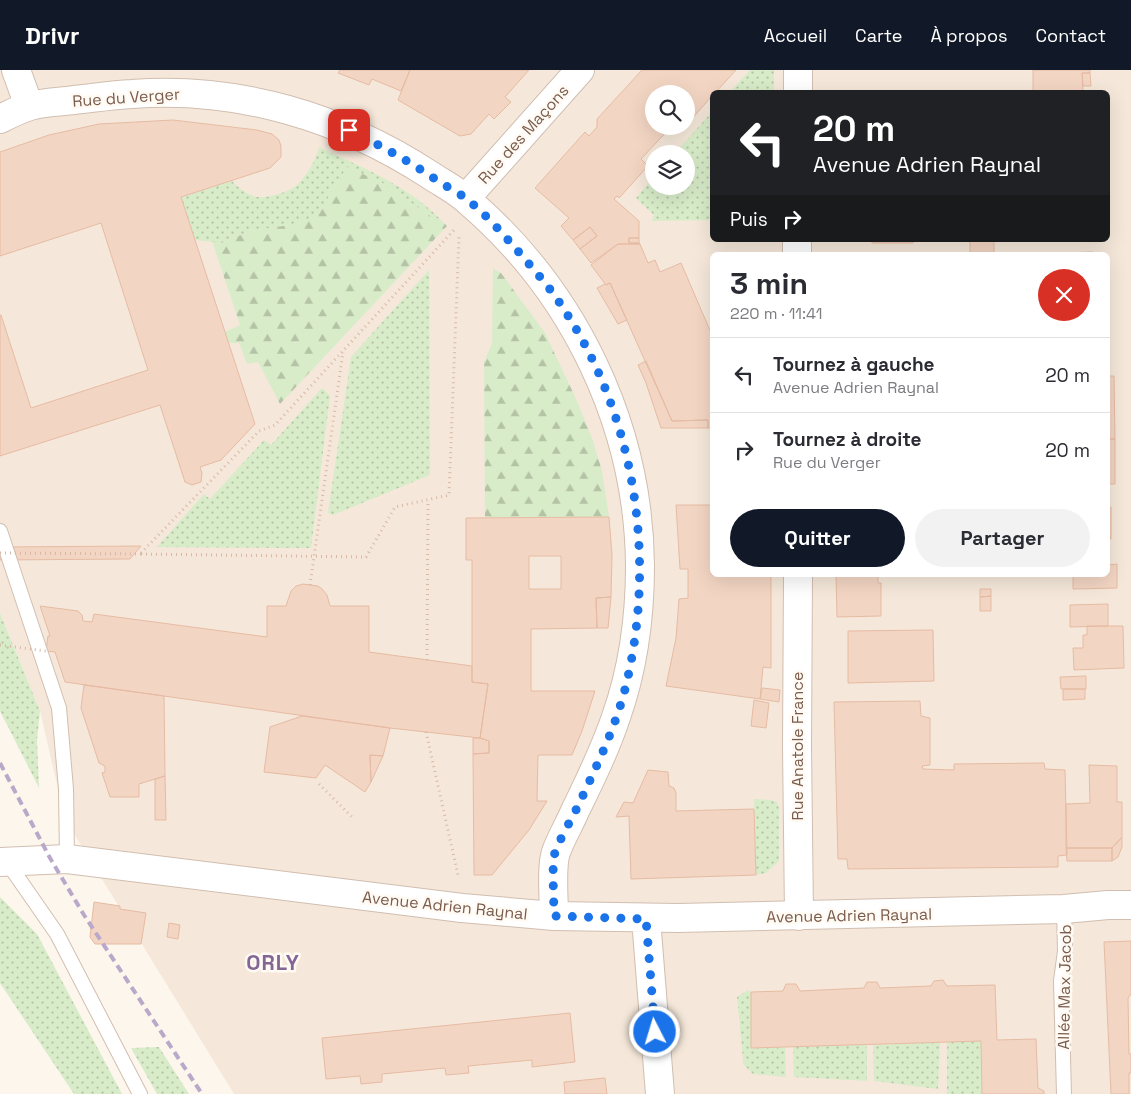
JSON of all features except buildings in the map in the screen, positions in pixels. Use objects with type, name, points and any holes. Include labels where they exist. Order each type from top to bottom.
[{"type":"street","points":[[16,70],[29,106]]},
{"type":"street","name":"Rue des Maçons","points":[[466,198],[580,70]]},
{"type":"street","points":[[798,70],[798,90]]},
{"type":"street","name":"Rue du Verger","points":[[0,118],[29,106],[154,92],[231,97],[293,110],[349,130],[404,158],[466,198],[498,229],[534,269],[563,308],[579,335],[605,388],[614,414],[631,474],[636,506],[640,569],[639,599],[627,683],[598,764],[554,855],[554,916]]},
{"type":"street","name":"Rue Anatole France","points":[[798,577],[799,916]]},
{"type":"street","name":"Avenue Adrien Raynal","points":[[3,862],[68,859],[462,908],[554,916],[646,919],[1064,909],[1108,905],[1131,906]]},
{"type":"street","points":[[646,919],[660,1094]]},
{"type":"lane","points":[[0,530],[59,708],[66,789],[68,859]]},
{"type":"lane","points":[[3,862],[57,934],[140,1094]]},
{"type":"lane","name":"Allée Max Jacob","points":[[1064,909],[1065,951],[1061,981],[1064,1094]]},
{"type":"path","points":[[141,554],[259,431],[275,425],[459,225]]},
{"type":"path","points":[[0,553],[366,557],[395,507],[449,496],[459,231]]},
{"type":"path","points":[[310,585],[343,351]]},
{"type":"path","points":[[427,660],[428,500]]},
{"type":"path","points":[[0,645],[46,651]]},
{"type":"path","points":[[426,732],[456,872],[462,883],[462,908]]},
{"type":"path","points":[[319,784],[353,818]]},
{"type":"shaded area","points":[[0,70],[1131,70],[1131,1094],[234,1094],[65,819],[40,711],[0,613]]},
{"type":"green space","points":[[750,70],[774,70],[774,90],[732,90]]},
{"type":"green space","points":[[710,114],[710,220],[652,221],[654,215],[636,198],[645,188],[645,195],[695,195],[695,145],[682,145],[691,135],[695,135],[695,131]]},
{"type":"green space","points":[[319,147],[383,178],[413,196],[440,219],[433,218],[381,182],[347,167],[317,216],[296,224],[250,231],[222,243],[195,240],[181,197],[232,181],[244,191],[254,196],[267,197],[279,194],[295,187],[308,172]]},
{"type":"green space","points":[[347,167],[381,182],[433,218],[440,219],[447,226],[280,404],[258,362],[247,364],[239,343],[229,343],[225,332],[240,325],[212,241],[222,243],[250,231],[296,224],[317,216]]},
{"type":"green space","points":[[493,268],[501,273],[545,333],[577,401],[592,438],[602,471],[609,517],[485,517],[484,362],[492,343]]},
{"type":"green space","points":[[429,270],[430,475],[333,515],[328,513],[351,357]]},
{"type":"green space","points":[[322,388],[330,396],[311,548],[157,547],[204,494],[210,499],[264,440],[271,445]]},
{"type":"green space","points":[[0,613],[40,711],[37,740],[39,788],[0,711]]},
{"type":"green space","points":[[754,799],[777,802],[779,808],[779,861],[766,873],[756,875]]},
{"type":"green space","points":[[0,897],[37,934],[122,1094],[74,1094],[0,983]]},
{"type":"green space","points":[[748,990],[751,992],[751,1048],[785,1047],[786,1077],[753,1074],[744,1065],[737,997]]},
{"type":"green space","points":[[981,1041],[982,1094],[947,1094],[947,1042]]},
{"type":"green space","points":[[940,1042],[938,1089],[874,1081],[873,1045]]},
{"type":"green space","points":[[867,1044],[867,1081],[794,1077],[793,1047]]},
{"type":"green space","points":[[159,1047],[189,1094],[157,1094],[131,1048]]},
{"type":"railway","points":[[0,763],[50,858],[84,915],[202,1094]]},
{"type":"district","name":"ORLY","points":[[273,963]]},
{"type":"route","points":[[349,130],[404,158],[466,198],[498,229],[534,269],[563,308],[593,362],[614,414],[631,474],[636,506],[640,569],[636,625],[627,683],[616,717],[598,764],[554,855],[554,916],[646,919],[655,1032]]}]
